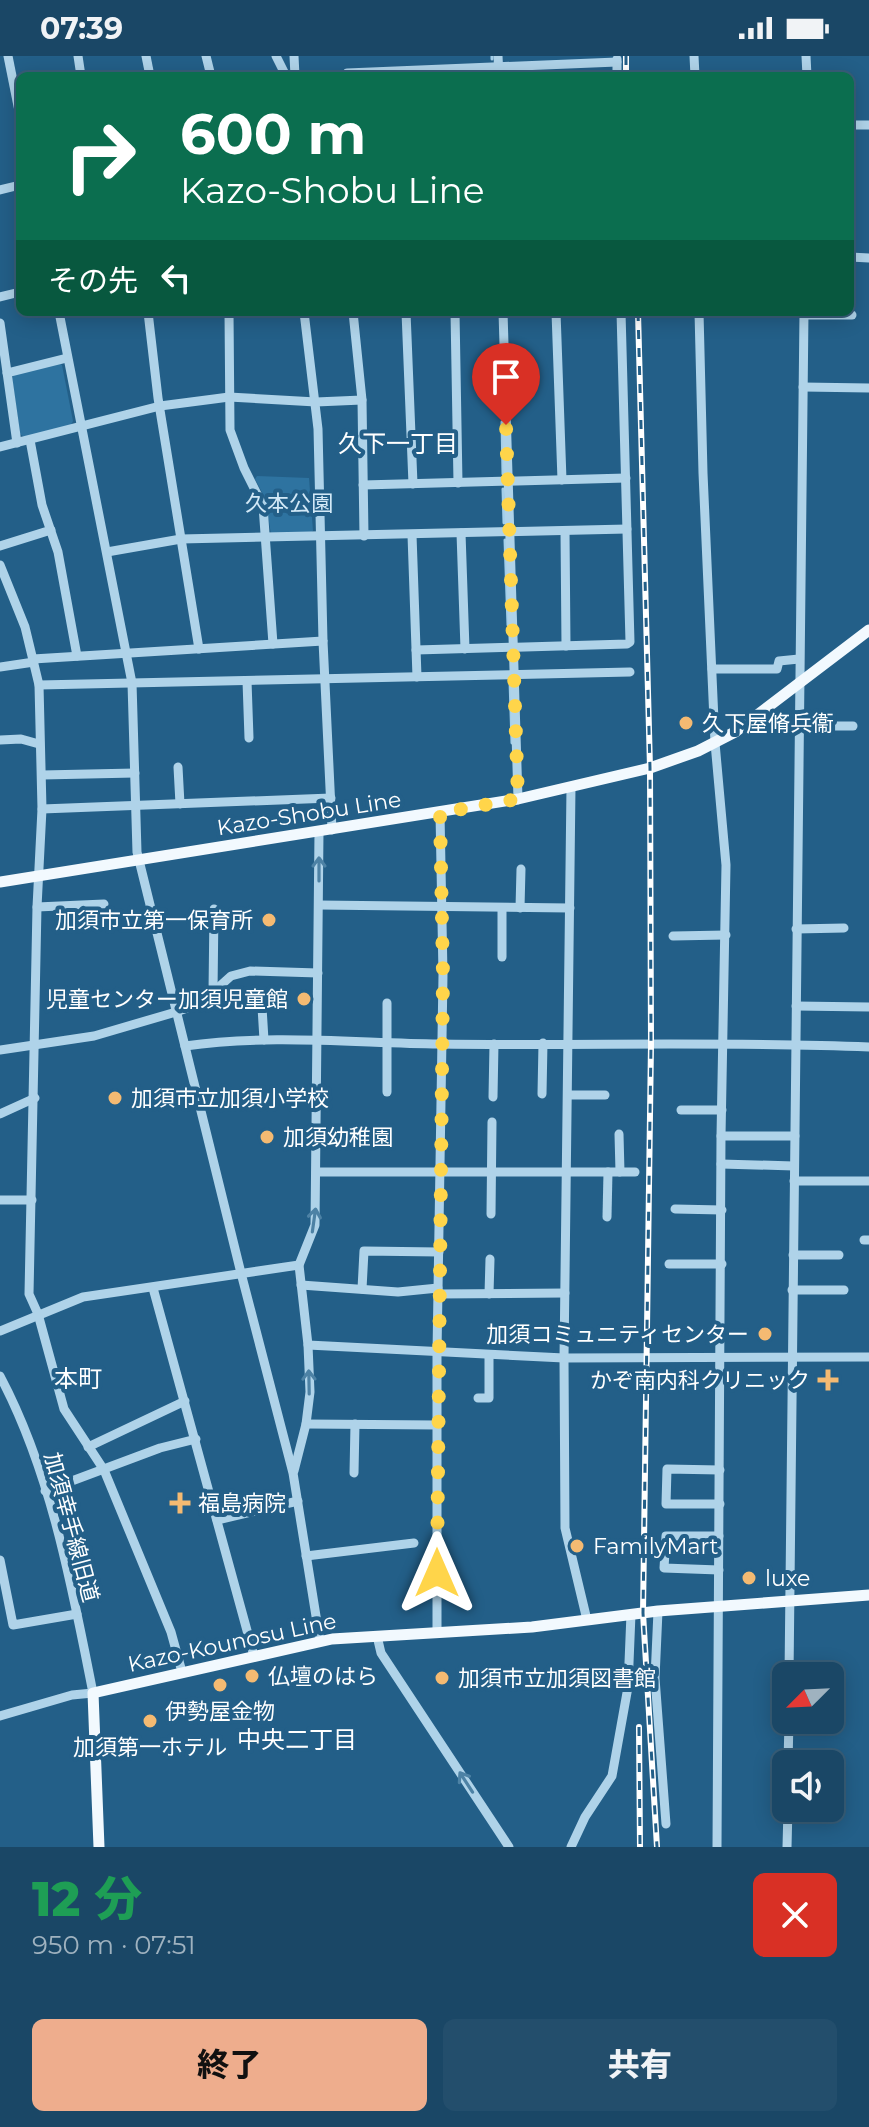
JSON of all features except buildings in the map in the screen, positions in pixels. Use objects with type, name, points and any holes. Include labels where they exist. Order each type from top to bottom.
[{"type":"main road","name":"Kazo-Shobu Line","points":[[0,882],[440,813],[518,799],[650,768],[715,743],[757,716],[869,630]]},
{"type":"main road","name":"Kazo-Kounosu Line","points":[[93,1693],[320,1641],[532,1627],[658,1611],[869,1595]]},
{"type":"main road","points":[[93,1693],[99,1847]]},
{"type":"street","points":[[8,56],[16,96]]},
{"type":"street","points":[[446,72],[617,59]]},
{"type":"street","points":[[552,65],[552,72]]},
{"type":"street","points":[[60,316],[132,683],[138,859],[293,1473],[320,1641]]},
{"type":"street","points":[[149,316],[199,649]]},
{"type":"street","points":[[229,316],[232,436],[261,501],[273,644]]},
{"type":"street","points":[[305,316],[316,402],[332,830]]},
{"type":"street","points":[[353,316],[362,400],[364,536]]},
{"type":"street","points":[[406,316],[413,484]]},
{"type":"street","points":[[455,316],[458,483]]},
{"type":"street","points":[[503,316],[518,799]]},
{"type":"street","points":[[556,316],[562,480]]},
{"type":"street","points":[[416,650],[630,642],[621,316]]},
{"type":"street","points":[[699,316],[715,743],[726,865],[721,1136],[717,1847]]},
{"type":"street","points":[[789,1662],[804,316]]},
{"type":"street","points":[[0,323],[17,443]]},
{"type":"street","points":[[7,373],[67,358]]},
{"type":"street","points":[[803,387],[869,388]]},
{"type":"street","points":[[0,447],[160,406],[229,397],[316,402],[362,400]]},
{"type":"street","points":[[30,440],[42,505],[58,552],[77,656]]},
{"type":"street","points":[[363,485],[626,478]]},
{"type":"street","points":[[107,552],[181,539],[627,529]]},
{"type":"street","points":[[0,546],[51,530]]},
{"type":"street","points":[[565,531],[566,646]]},
{"type":"street","points":[[461,533],[465,649]]},
{"type":"street","points":[[412,535],[417,677]]},
{"type":"street","points":[[0,565],[25,627],[39,685],[42,809],[29,1294],[38,1314],[64,1409],[104,1470],[171,1632],[182,1672]]},
{"type":"street","points":[[0,667],[77,656],[323,641]]},
{"type":"street","points":[[712,669],[777,669],[779,661],[799,659]]},
{"type":"street","points":[[39,685],[630,672]]},
{"type":"street","points":[[247,681],[249,738]]},
{"type":"street","points":[[798,726],[853,726]]},
{"type":"street","points":[[0,740],[21,739],[39,744]]},
{"type":"street","points":[[178,767],[180,804]]},
{"type":"street","points":[[42,775],[135,773]]},
{"type":"street","points":[[571,787],[565,1528],[587,1620]]},
{"type":"street","points":[[42,809],[331,798]]},
{"type":"street","points":[[437,1632],[440,813]]},
{"type":"street","points":[[293,1473],[306,1424],[310,1392],[299,1265],[315,1225],[319,832]]},
{"type":"street","points":[[520,908],[521,869]]},
{"type":"street","points":[[37,907],[104,904]]},
{"type":"street","points":[[319,905],[570,908]]},
{"type":"street","points":[[502,908],[502,957]]},
{"type":"street","points":[[213,992],[214,909]]},
{"type":"street","points":[[796,929],[844,928]]},
{"type":"street","points":[[673,936],[726,935]]},
{"type":"street","points":[[0,1050],[94,1036],[176,1012],[201,1003],[231,976],[250,971],[318,973]]},
{"type":"street","points":[[387,1003],[387,1092]]},
{"type":"street","points":[[796,1006],[869,1007]]},
{"type":"street","points":[[262,1007],[264,1040]]},
{"type":"street","points":[[185,1046],[227,1040],[264,1040],[869,1047]]},
{"type":"street","points":[[542,1094],[543,1043]]},
{"type":"street","points":[[493,1097],[494,1044]]},
{"type":"street","points":[[569,1095],[605,1095]]},
{"type":"street","points":[[0,1114],[35,1098]]},
{"type":"street","points":[[681,1110],[722,1110]]},
{"type":"street","points":[[491,1214],[492,1122]]},
{"type":"street","points":[[619,1134],[620,1172]]},
{"type":"street","points":[[721,1136],[795,1136]]},
{"type":"street","points":[[721,1164],[794,1166]]},
{"type":"street","points":[[316,1172],[635,1172]]},
{"type":"street","points":[[607,1217],[608,1172]]},
{"type":"street","points":[[794,1181],[869,1181]]},
{"type":"street","points":[[0,1200],[32,1200]]},
{"type":"street","points":[[675,1209],[722,1210]]},
{"type":"street","points":[[362,1289],[364,1251],[439,1252]]},
{"type":"street","points":[[793,1255],[839,1255]]},
{"type":"street","points":[[489,1294],[490,1259]]},
{"type":"street","points":[[669,1264],[722,1264]]},
{"type":"street","points":[[0,1331],[83,1297],[299,1265]]},
{"type":"street","points":[[301,1285],[398,1292],[565,1293]]},
{"type":"street","points":[[153,1288],[254,1656]]},
{"type":"street","points":[[792,1290],[844,1290]]},
{"type":"street","points":[[308,1345],[564,1358],[869,1357]]},
{"type":"street","points":[[478,1398],[489,1398],[489,1355]]},
{"type":"street","name":"加須幸手線旧道","points":[[0,1376],[21,1417],[45,1491],[77,1614],[93,1693]]},
{"type":"street","points":[[88,1447],[185,1401]]},
{"type":"street","points":[[306,1424],[437,1425]]},
{"type":"street","points":[[354,1473],[355,1424]]},
{"type":"street","points":[[45,1491],[160,1448],[196,1439]]},
{"type":"street","points":[[720,1470],[667,1469],[666,1504],[720,1504]]},
{"type":"street","points":[[217,1520],[298,1501]]},
{"type":"street","points":[[719,1536],[666,1536],[664,1568],[719,1570]]},
{"type":"street","points":[[306,1556],[414,1543]]},
{"type":"street","points":[[0,1560],[13,1625],[77,1614]]},
{"type":"street","points":[[658,1611],[655,1678],[666,1824]]},
{"type":"street","points":[[571,1847],[585,1817],[612,1776],[625,1700],[631,1614]]},
{"type":"street","points":[[377,1636],[381,1653],[509,1847]]},
{"type":"street","points":[[0,1716],[72,1695],[93,1693]]},
{"type":"street","points":[[787,1847],[788,1822]]},
{"type":"green space","points":[[59,363],[62,365],[73,421],[71,425],[24,437],[20,434],[12,378]]},
{"type":"green space","name":"久本公園","points":[[257,476],[309,478],[313,531],[271,534],[265,498],[255,479]]},
{"type":"waterway","points":[[502,422],[503,474]]},
{"type":"waterway","points":[[503,489],[504,523]]},
{"type":"waterway","points":[[505,540],[508,625]]},
{"type":"waterway","points":[[510,681],[512,743]]},
{"type":"railway","points":[[626,56],[626,72]]},
{"type":"railway","points":[[638,316],[650,768],[651,1044],[643,1613],[657,1847]]},
{"type":"railway","points":[[639,1727],[640,1847]]},
{"type":"place","name":"久下屋脩兵衞","points":[[686,723]]},
{"type":"place","name":"加須市立第一保育所","points":[[269,920]]},
{"type":"place","name":"児童センター加須児童館","points":[[304,999]]},
{"type":"place","name":"加須市立加須小学校","points":[[115,1098]]},
{"type":"place","name":"加須幼稚園","points":[[267,1137]]},
{"type":"place","name":"加須コミュニティセンター","points":[[765,1334]]},
{"type":"place","name":"かぞ南内科クリニック","points":[[828,1380]]},
{"type":"place","name":"福島病院","points":[[180,1503]]},
{"type":"place","name":"FamilyMart","points":[[577,1546]]},
{"type":"place","name":"luxe","points":[[749,1578]]},
{"type":"place","name":"仏壇のはら","points":[[252,1676]]},
{"type":"place","name":"加須市立加須図書館","points":[[442,1678]]},
{"type":"place","name":"伊勢屋金物","points":[[220,1685]]},
{"type":"place","name":"加須第一ホテル","points":[[150,1721]]},
{"type":"district","name":"久下一丁目","points":[[398,444]]},
{"type":"district","name":"本町","points":[[78,1379]]},
{"type":"district","name":"中央二丁目","points":[[297,1740]]},
{"type":"route","points":[[437,1573],[443,975],[440,813],[518,799],[506,425]]}]
